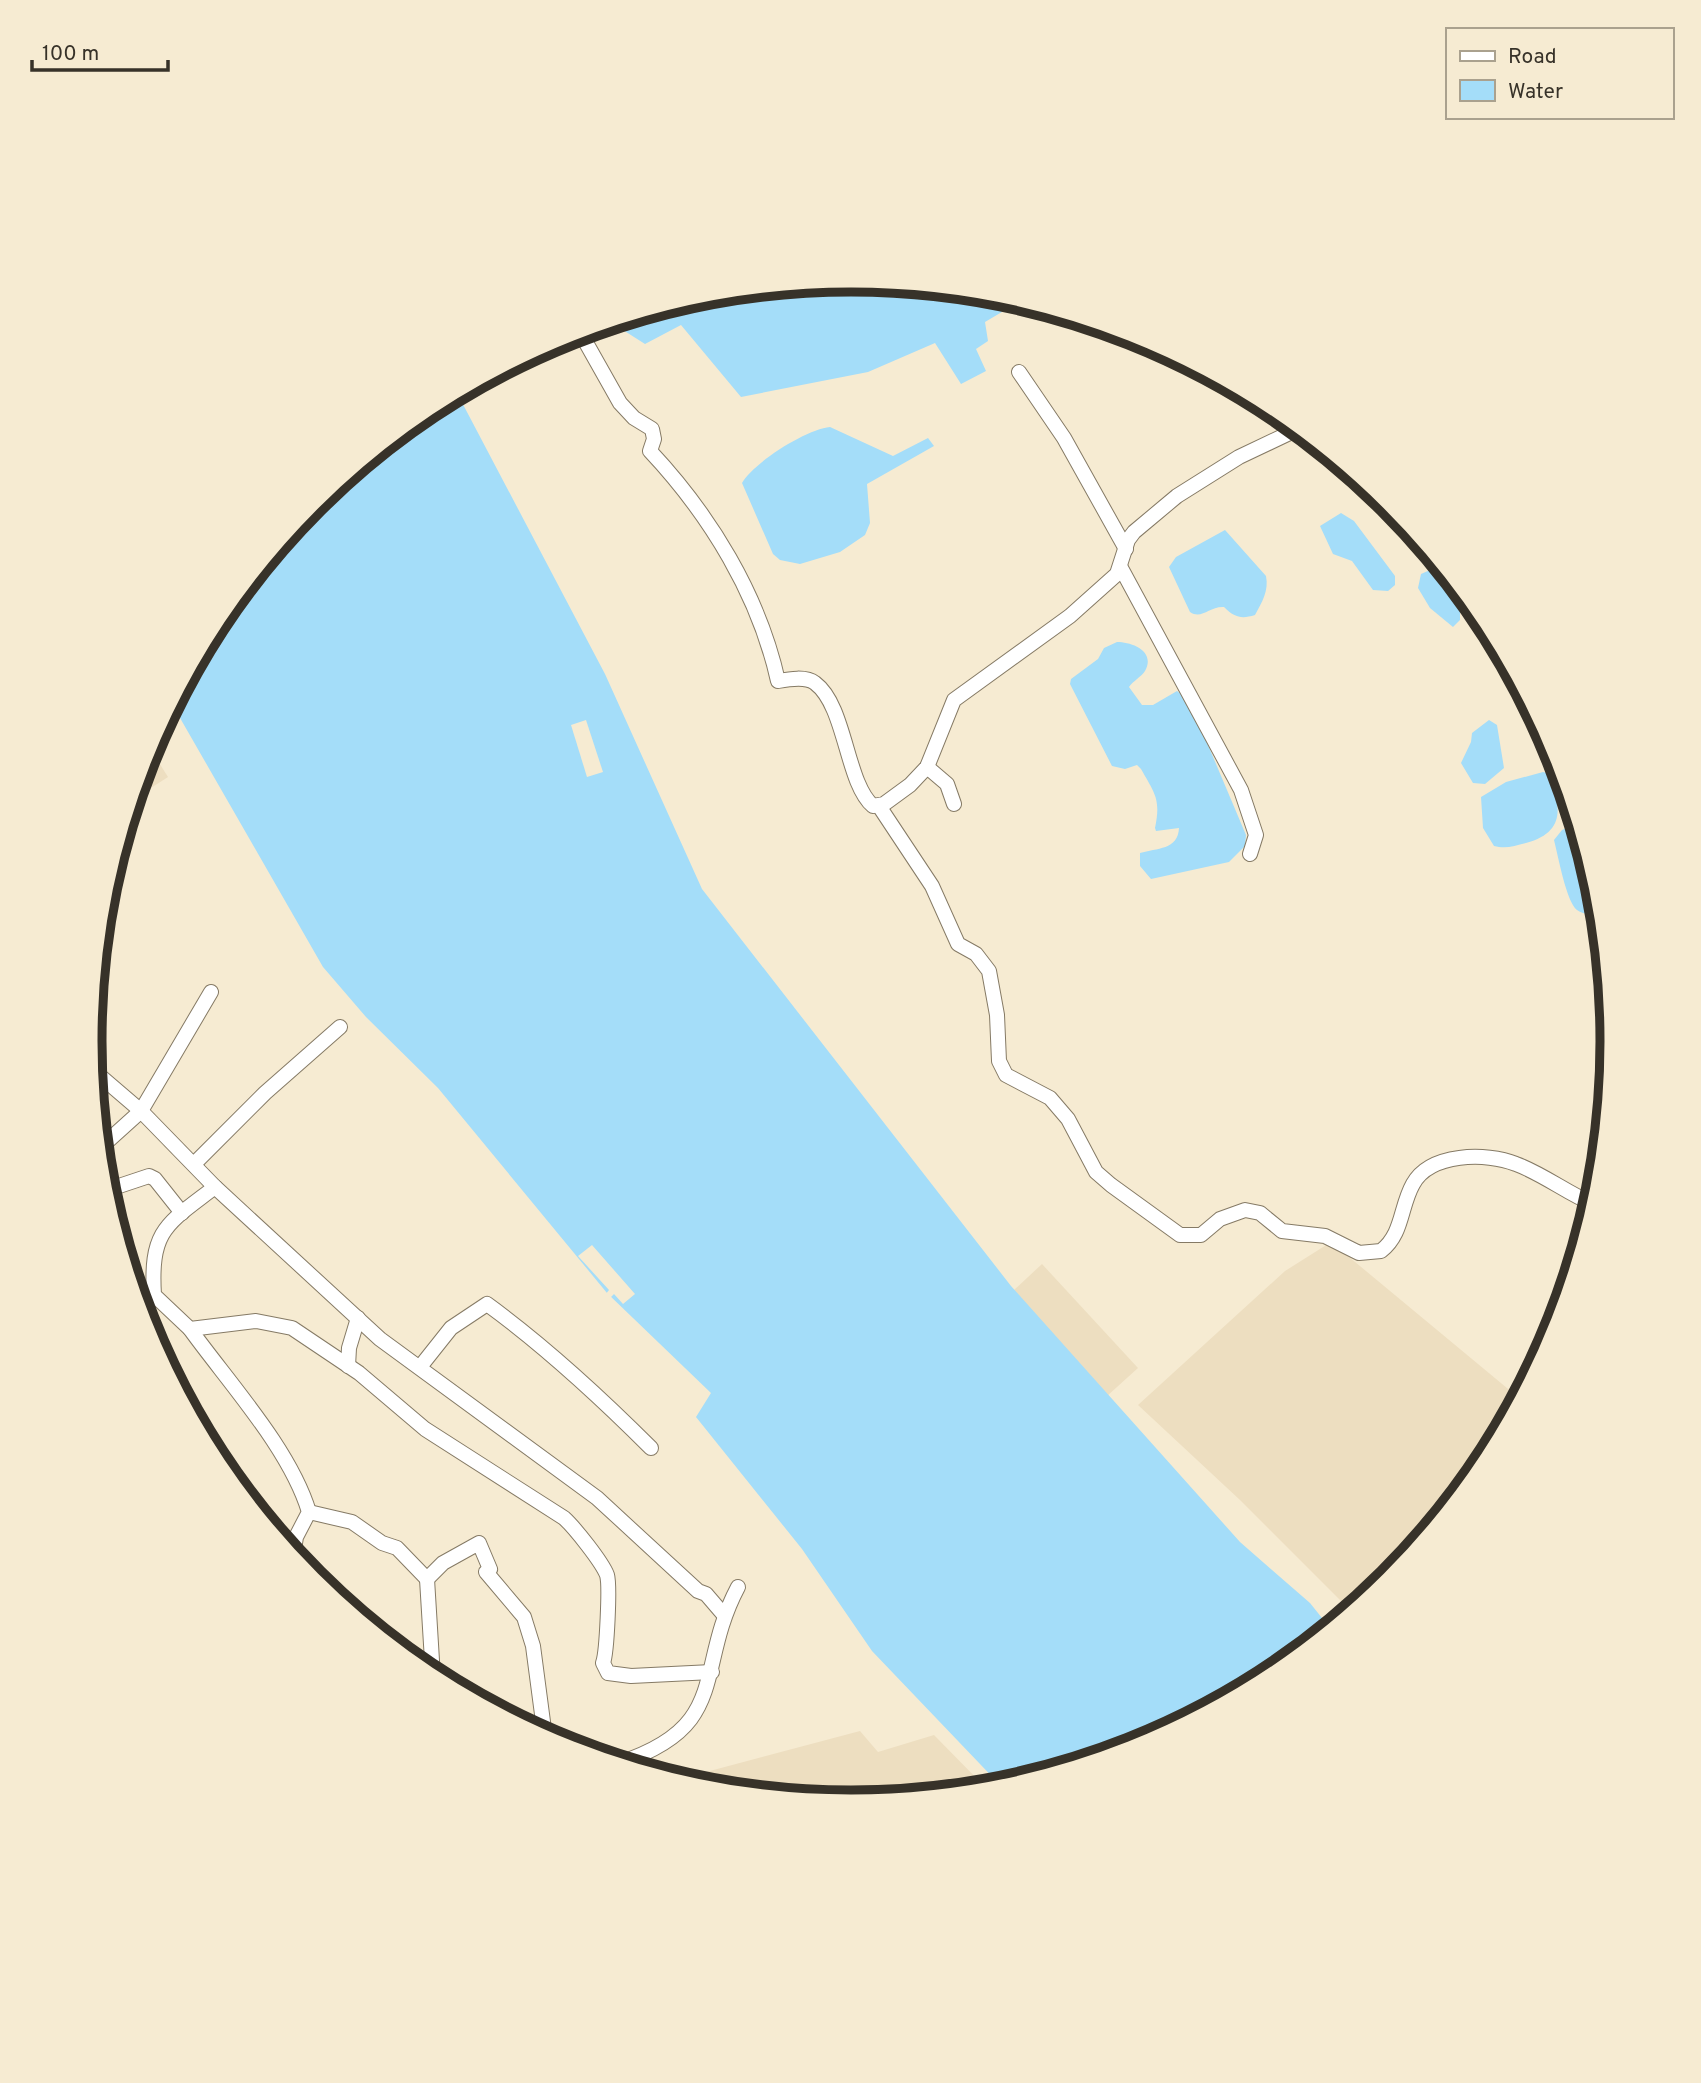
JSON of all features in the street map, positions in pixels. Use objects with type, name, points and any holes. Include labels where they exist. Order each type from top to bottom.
[{"type":"street","points":[[585,342],[620,403],[634,418],[652,429],[654,439],[650,451],[681,484],[710,526],[761,617],[778,681],[807,680],[814,682],[822,691],[847,745],[862,792],[868,802],[879,806],[932,886],[958,944],[976,954],[989,971],[997,1015],[999,1061],[1006,1074],[1050,1098],[1069,1119],[1096,1172],[1180,1235],[1201,1235],[1220,1219],[1245,1210],[1260,1213],[1282,1231],[1325,1236],[1359,1252],[1381,1251],[1398,1230],[1406,1197],[1421,1171],[1456,1159],[1517,1164],[1582,1199]]},
{"type":"street","points":[[1019,372],[1064,438],[1126,549]]},
{"type":"street","points":[[879,806],[910,785],[927,767],[954,700],[1070,616],[1121,568],[1134,533],[1177,496],[1239,457],[1288,434]]},
{"type":"street","points":[[1121,568],[1241,790],[1256,835],[1250,854]]},
{"type":"street","points":[[927,767],[947,784],[954,804]]},
{"type":"street","points":[[108,1141],[141,1111],[211,992]]},
{"type":"street","points":[[194,1164],[265,1093],[340,1027]]},
{"type":"street","points":[[103,1078],[141,1111],[215,1187],[380,1339],[597,1498],[698,1591],[706,1594],[724,1615]]},
{"type":"street","points":[[116,1187],[149,1176],[155,1179],[182,1213]]},
{"type":"street","points":[[215,1187],[162,1232],[152,1260],[154,1295],[190,1329],[225,1373],[302,1489],[309,1512],[295,1543]]},
{"type":"street","points":[[146,1295],[154,1295]]},
{"type":"street","points":[[420,1367],[451,1328],[487,1304],[523,1330],[599,1396],[651,1448]]},
{"type":"street","points":[[348,1366],[349,1348],[358,1318]]},
{"type":"street","points":[[190,1329],[256,1321],[292,1328],[348,1366],[425,1429],[482,1468],[550,1507],[577,1530],[607,1574],[608,1648],[603,1663],[608,1673],[631,1676],[712,1672]]},
{"type":"street","points":[[309,1512],[352,1522],[382,1543],[397,1548],[427,1579],[432,1663]]},
{"type":"street","points":[[427,1579],[443,1563],[479,1543],[490,1569],[486,1572],[524,1617],[533,1646],[543,1724]]},
{"type":"street","points":[[634,1758],[652,1752],[687,1726],[705,1694],[724,1615],[738,1587]]},
{"type":"shaded area","points":[[157,760],[168,777],[145,792]]},
{"type":"shaded area","points":[[1331,1242],[1512,1392],[1473,1458],[1445,1497],[1414,1535],[1345,1605],[1240,1500],[1138,1405],[1285,1271]]},
{"type":"shaded area","points":[[1042,1264],[1138,1368],[1096,1406],[1000,1303]]},
{"type":"shaded area","points":[[860,1731],[878,1752],[934,1735],[977,1779],[899,1789],[850,1790],[753,1784],[697,1774]]},
{"type":"water","points":[[802,294],[899,294],[1007,309],[985,322],[988,341],[976,349],[986,371],[961,384],[935,343],[868,372],[741,397],[681,325],[645,344],[623,330],[657,318],[704,307]]},
{"type":"water","points":[[462,402],[605,674],[702,889],[1011,1286],[1240,1542],[1310,1603],[1324,1621],[1267,1664],[1182,1713],[1091,1751],[992,1777],[872,1651],[802,1549],[696,1417],[711,1393],[607,1293],[438,1088],[366,1017],[323,967],[177,713],[228,625],[287,548],[357,478],[395,447]]},
{"type":"water","points":[[830,427],[893,456],[928,438],[934,446],[867,484],[870,523],[865,535],[840,552],[800,564],[780,560],[773,554],[742,483],[758,466],[782,448],[808,434]]},
{"type":"water","points":[[1341,513],[1354,521],[1395,576],[1395,585],[1388,591],[1373,590],[1352,561],[1333,554],[1320,526]]},
{"type":"water","points":[[1225,530],[1266,576],[1266,592],[1255,615],[1239,617],[1224,607],[1202,614],[1190,612],[1169,567],[1176,557]]},
{"type":"water","points":[[1433,571],[1458,605],[1460,620],[1453,627],[1430,608],[1418,588],[1421,574]]},
{"type":"water","points":[[1117,642],[1141,649],[1147,658],[1145,671],[1129,687],[1142,705],[1153,705],[1177,691],[1189,700],[1246,835],[1245,846],[1229,862],[1151,879],[1140,866],[1140,853],[1171,844],[1178,835],[1179,828],[1156,831],[1156,797],[1141,769],[1137,765],[1125,769],[1112,766],[1070,684],[1071,679],[1098,659],[1104,648]]},
{"type":"water","points":[[1489,720],[1497,725],[1504,768],[1485,784],[1473,783],[1461,763],[1471,742],[1472,733]]},
{"type":"water","points":[[1547,773],[1556,796],[1557,816],[1554,825],[1539,838],[1526,843],[1506,847],[1494,846],[1483,828],[1481,797],[1506,782]]},
{"type":"water","points":[[1568,827],[1588,914],[1577,910],[1569,897],[1554,840]]},
{"type":"pier","points":[[586,720],[603,772],[587,777],[571,725]]},
{"type":"pier","points":[[592,1245],[635,1294],[623,1304],[614,1294],[609,1299],[605,1295],[609,1290],[578,1256]]}]
